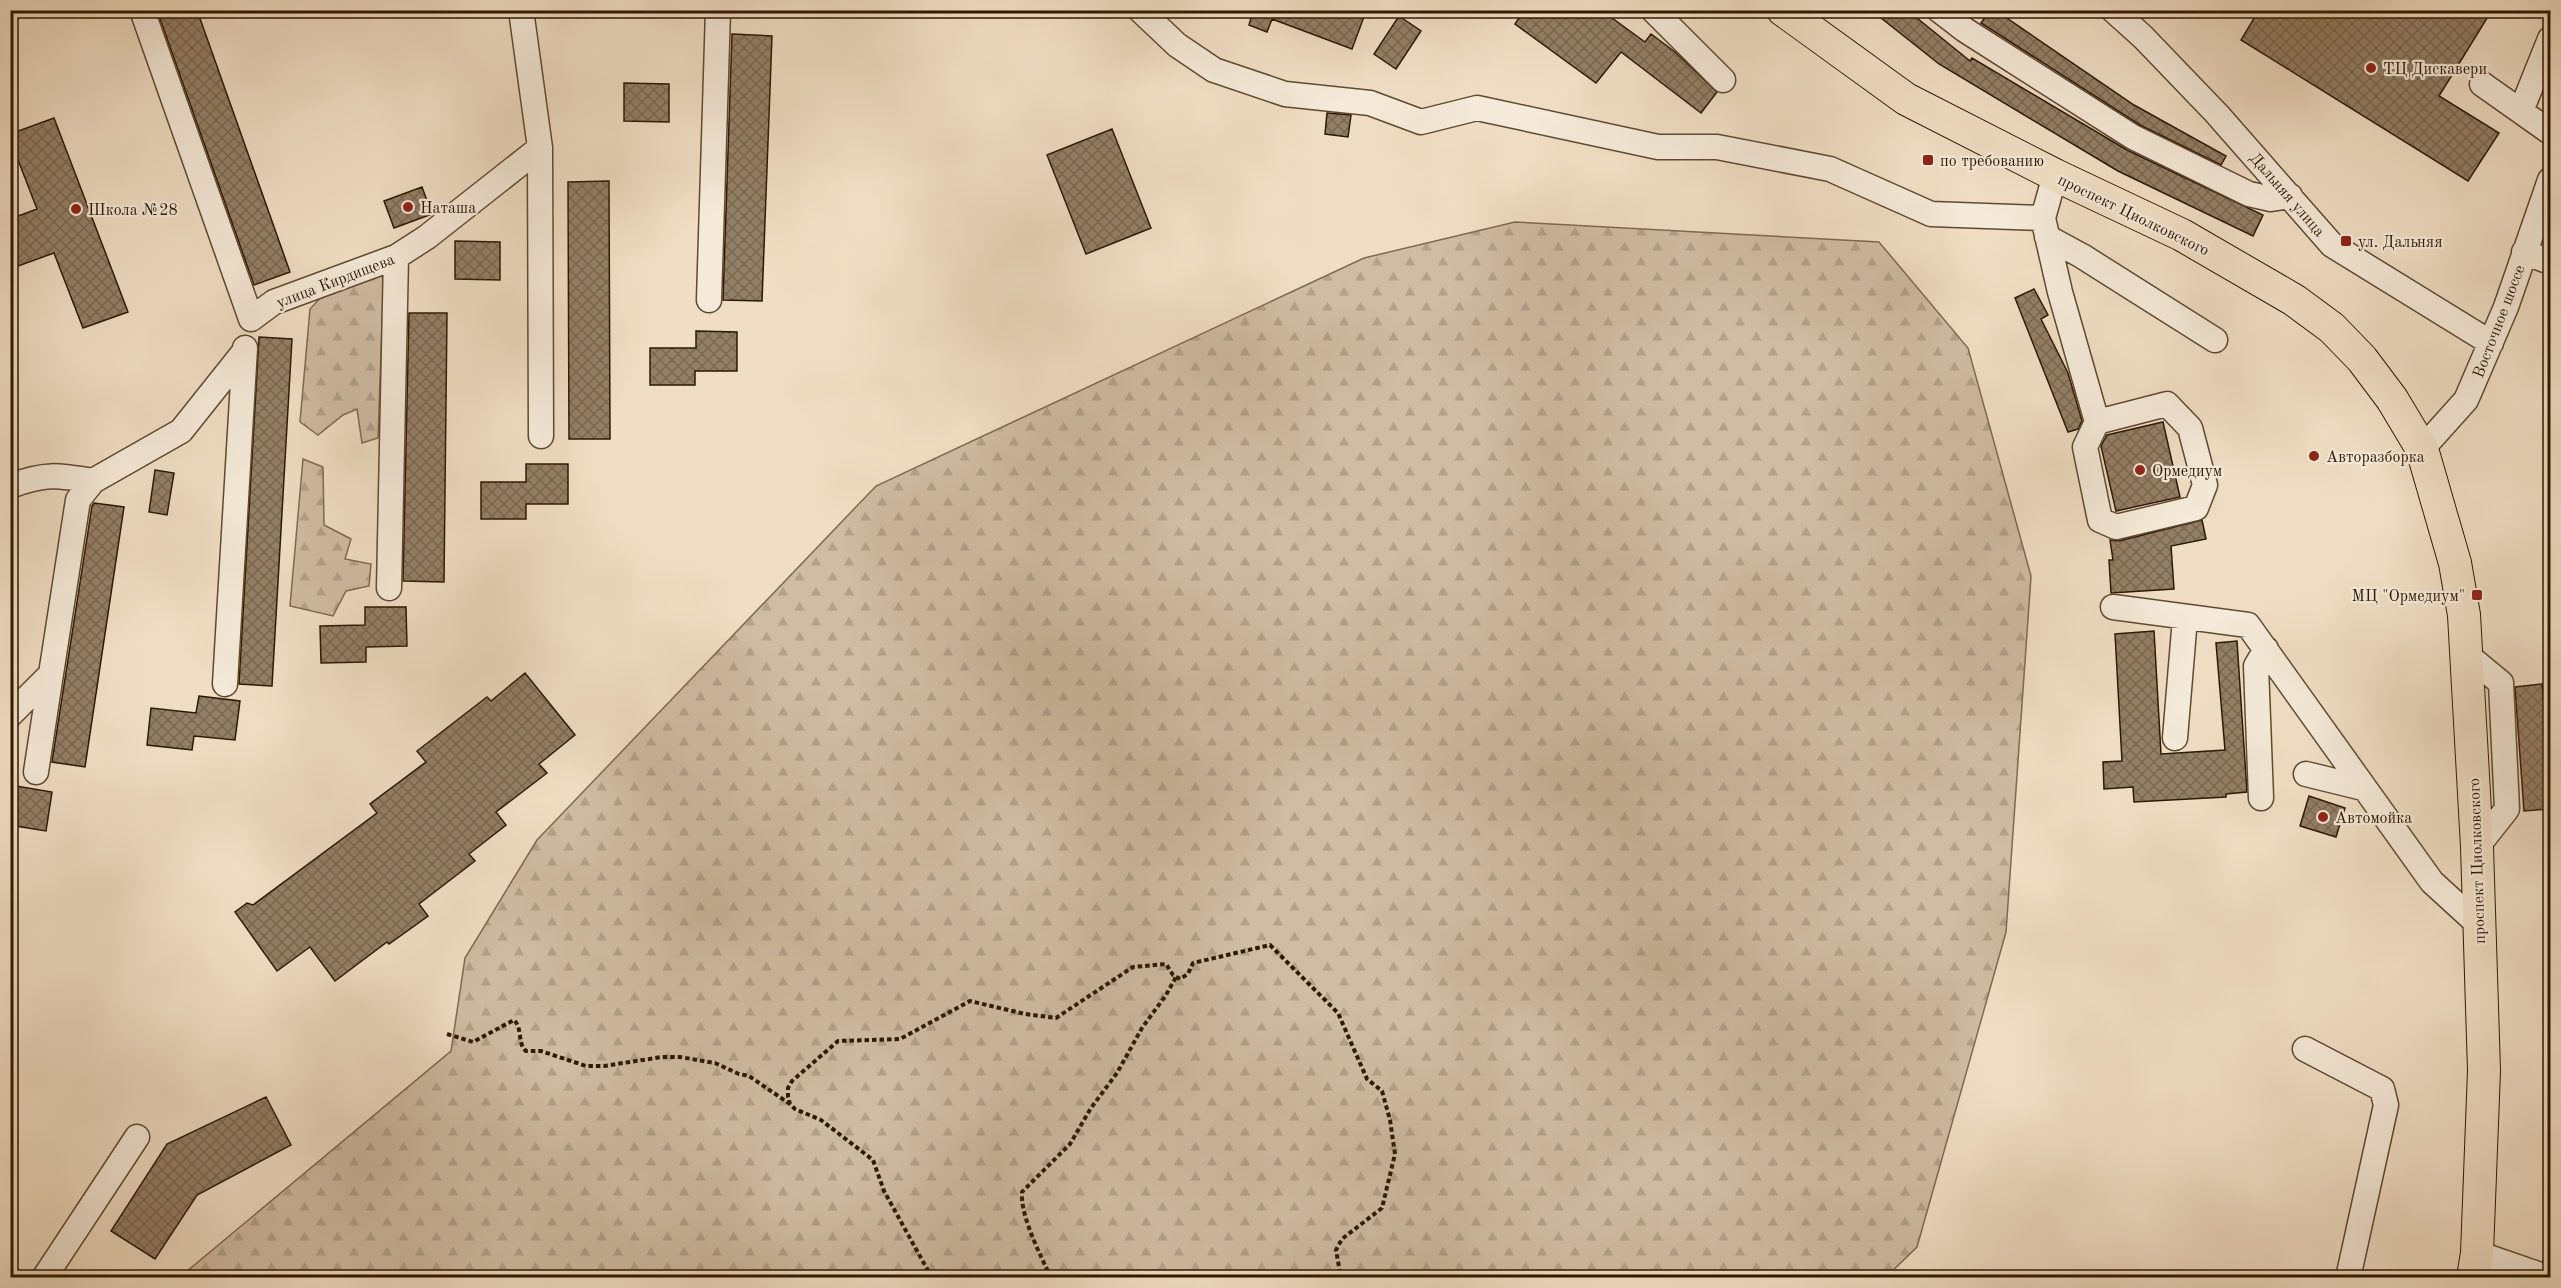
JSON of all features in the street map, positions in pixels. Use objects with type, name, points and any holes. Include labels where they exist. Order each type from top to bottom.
[{"type":"main road","name":"проспект Циолковского","points":[[1783,10],[1906,99],[2055,175],[2182,235],[2271,285],[2332,328],[2362,359],[2392,399],[2422,449],[2455,563],[2464,615],[2477,847],[2484,1071],[2475,1265]]},
{"type":"street","points":[[141,10],[251,319],[244,352],[225,684]]},
{"type":"street","points":[[521,10],[540,148],[541,436]]},
{"type":"street","points":[[709,300],[718,10]]},
{"type":"street","points":[[1140,10],[1177,45],[1214,70],[1285,94],[1370,103],[1421,122],[1477,108],[1658,147],[1717,147],[1830,169],[1931,214],[2045,227],[2082,256],[2215,340]]},
{"type":"street","points":[[1653,10],[1723,80]]},
{"type":"street","points":[[1939,10],[1965,30],[2133,137],[2248,194],[2271,199],[2290,196]]},
{"type":"street","name":"Дальняя улица","points":[[2113,10],[2143,37],[2217,114],[2332,245],[2491,343]]},
{"type":"street","points":[[2521,111],[2550,39]]},
{"type":"street","points":[[2482,84],[2550,132]]},
{"type":"street","name":"улица Кирдищева","points":[[251,319],[274,302],[396,258],[427,237],[540,148]]},
{"type":"street","points":[[2055,175],[2045,227],[2060,292],[2097,422],[2085,447],[2100,520],[2116,527],[2196,508],[2205,485],[2190,428],[2167,404],[2097,422]]},
{"type":"street","name":"Восточное шоссе","points":[[2422,449],[2466,400],[2506,307],[2550,180]]},
{"type":"street","points":[[2524,252],[2550,261]]},
{"type":"street","points":[[389,588],[396,258]]},
{"type":"street","points":[[36,772],[78,500],[93,481],[181,431],[244,352]]},
{"type":"street","points":[[10,486],[36,476],[58,475],[93,481]]},
{"type":"street","points":[[2113,607],[2248,625],[2432,882],[2478,924]]},
{"type":"street","points":[[2175,738],[2186,618]]},
{"type":"street","points":[[2261,798],[2256,666],[2266,649]]},
{"type":"street","points":[[10,715],[51,674]]},
{"type":"street","points":[[2306,774],[2363,788]]},
{"type":"street","points":[[2305,1049],[2382,1089],[2386,1105],[2348,1278]]},
{"type":"street","points":[[44,1278],[137,1137]]},
{"type":"street","points":[[2475,1265],[2549,1278]]},
{"type":"path","points":[[790,1104],[788,1088],[792,1081],[838,1041],[900,1039],[970,1001],[1025,1014],[1056,1018],[1133,967],[1166,964],[1180,979],[1188,974],[1193,963],[1270,945],[1338,1013],[1367,1079],[1382,1091],[1390,1120],[1395,1154],[1382,1208],[1341,1239],[1336,1250],[1341,1278]]},
{"type":"path","points":[[1051,1278],[1037,1249],[1025,1213],[1022,1192],[1070,1144],[1091,1108],[1118,1073],[1142,1028],[1176,977]]},
{"type":"path","points":[[447,1034],[473,1042],[514,1020],[517,1023],[521,1046],[526,1051],[541,1051],[586,1066],[680,1057],[715,1063],[749,1076],[795,1109],[821,1120],[873,1160],[884,1191],[932,1278]]},
{"type":"green space","points":[[1515,222],[1879,242],[1968,348],[2031,576],[2006,932],[1917,1247],[1886,1277],[180,1277],[451,1051],[465,958],[537,840],[876,486],[1364,258]]},
{"type":"green space","points":[[384,270],[378,438],[362,443],[357,409],[343,415],[318,435],[300,422],[310,309],[325,293]]},
{"type":"green space","points":[[303,459],[323,467],[324,525],[351,539],[345,559],[371,564],[369,586],[346,591],[333,616],[290,606]]},
{"type":"building","points":[[157,10],[197,10],[290,272],[254,285]]},
{"type":"building","points":[[1253,10],[1355,10],[1365,14],[1352,49],[1272,19],[1267,32],[1249,25]]},
{"type":"building","points":[[1524,10],[1601,10],[1645,42],[1651,34],[1675,52],[1717,92],[1701,113],[1621,52],[1596,83],[1515,24]]},
{"type":"building","points":[[1871,10],[1907,10],[1970,61],[1972,58],[2127,150],[2263,215],[2253,236],[2118,171],[1939,64]]},
{"type":"building","points":[[1990,10],[1995,10],[2134,105],[2226,156],[2221,165],[2140,125],[1981,23]]},
{"type":"building","name":"ТЦ Дискавери","points":[[2259,10],[2492,10],[2439,96],[2499,133],[2468,181],[2241,40]]},
{"type":"building","points":[[1399,16],[1421,31],[1396,69],[1374,54]]},
{"type":"building","points":[[732,34],[772,36],[762,301],[723,300]]},
{"type":"building","points":[[624,83],[669,84],[669,122],[624,121]]},
{"type":"building","points":[[1327,113],[1351,115],[1348,137],[1325,134]]},
{"type":"building","points":[[54,118],[128,312],[83,328],[54,253],[10,269],[10,219],[37,209],[10,134]]},
{"type":"building","points":[[1112,129],[1151,228],[1086,254],[1047,155]]},
{"type":"building","points":[[609,181],[610,439],[569,439],[568,182]]},
{"type":"building","name":"Наташа","points":[[422,187],[432,214],[394,228],[384,201]]},
{"type":"building","points":[[455,241],[500,242],[500,280],[455,279]]},
{"type":"building","points":[[2034,289],[2048,315],[2041,319],[2068,373],[2082,421],[2078,429],[2068,432],[2015,298]]},
{"type":"building","points":[[409,313],[447,313],[444,582],[403,581]]},
{"type":"building","points":[[696,331],[737,332],[737,371],[695,371],[695,385],[650,385],[650,348],[696,348]]},
{"type":"building","points":[[259,337],[292,339],[272,686],[239,684]]},
{"type":"building","name":"Ормедиум","points":[[2163,422],[2180,497],[2116,511],[2101,446],[2107,435]]},
{"type":"building","points":[[526,464],[568,464],[568,504],[526,504],[526,519],[481,519],[481,482],[526,482]]},
{"type":"building","points":[[155,470],[174,473],[167,515],[149,512]]},
{"type":"building","points":[[94,503],[124,507],[85,767],[52,762]]},
{"type":"building","points":[[2202,520],[2206,539],[2171,546],[2174,589],[2111,593],[2109,560],[2113,560],[2110,540],[2119,541]]},
{"type":"building","points":[[365,607],[406,607],[407,646],[366,647],[366,662],[321,663],[320,626],[365,625]]},
{"type":"building","points":[[2154,631],[2161,754],[2225,750],[2216,643],[2237,641],[2247,792],[2226,794],[2226,797],[2134,802],[2133,787],[2104,789],[2103,762],[2122,761],[2115,634]]},
{"type":"building","points":[[525,673],[575,735],[539,764],[547,773],[496,812],[506,825],[469,854],[475,861],[419,904],[428,916],[389,944],[387,942],[335,981],[310,947],[277,971],[235,912],[247,903],[253,905],[377,813],[370,804],[426,762],[417,751],[487,697],[491,701]]},
{"type":"building","points":[[2542,684],[2548,752],[2550,752],[2550,809],[2524,811],[2515,687]]},
{"type":"building","points":[[199,696],[240,701],[235,740],[194,736],[192,750],[147,745],[151,708],[196,713]]},
{"type":"building","points":[[10,785],[52,792],[46,831],[10,825]]},
{"type":"building","name":"Автомойка","points":[[2309,796],[2345,808],[2336,837],[2300,826]]},
{"type":"building","points":[[266,1097],[291,1145],[197,1195],[155,1259],[111,1231],[167,1144]]},
{"type":"place","name":"ТЦ Дискавери","points":[[2371,68]]},
{"type":"place","name":"по требованию","points":[[1928,160]]},
{"type":"place","name":"Наташа","points":[[408,207]]},
{"type":"place","name":"Школа №28","points":[[76,209]]},
{"type":"place","name":"ул. Дальняя","points":[[2346,241]]},
{"type":"place","name":"Авторазборка","points":[[2314,456]]},
{"type":"place","name":"Ормедиум","points":[[2140,470]]},
{"type":"place","name":"МЦ \"Ормедиум\"","points":[[2477,595]]},
{"type":"place","name":"Автомойка","points":[[2323,817]]}]
